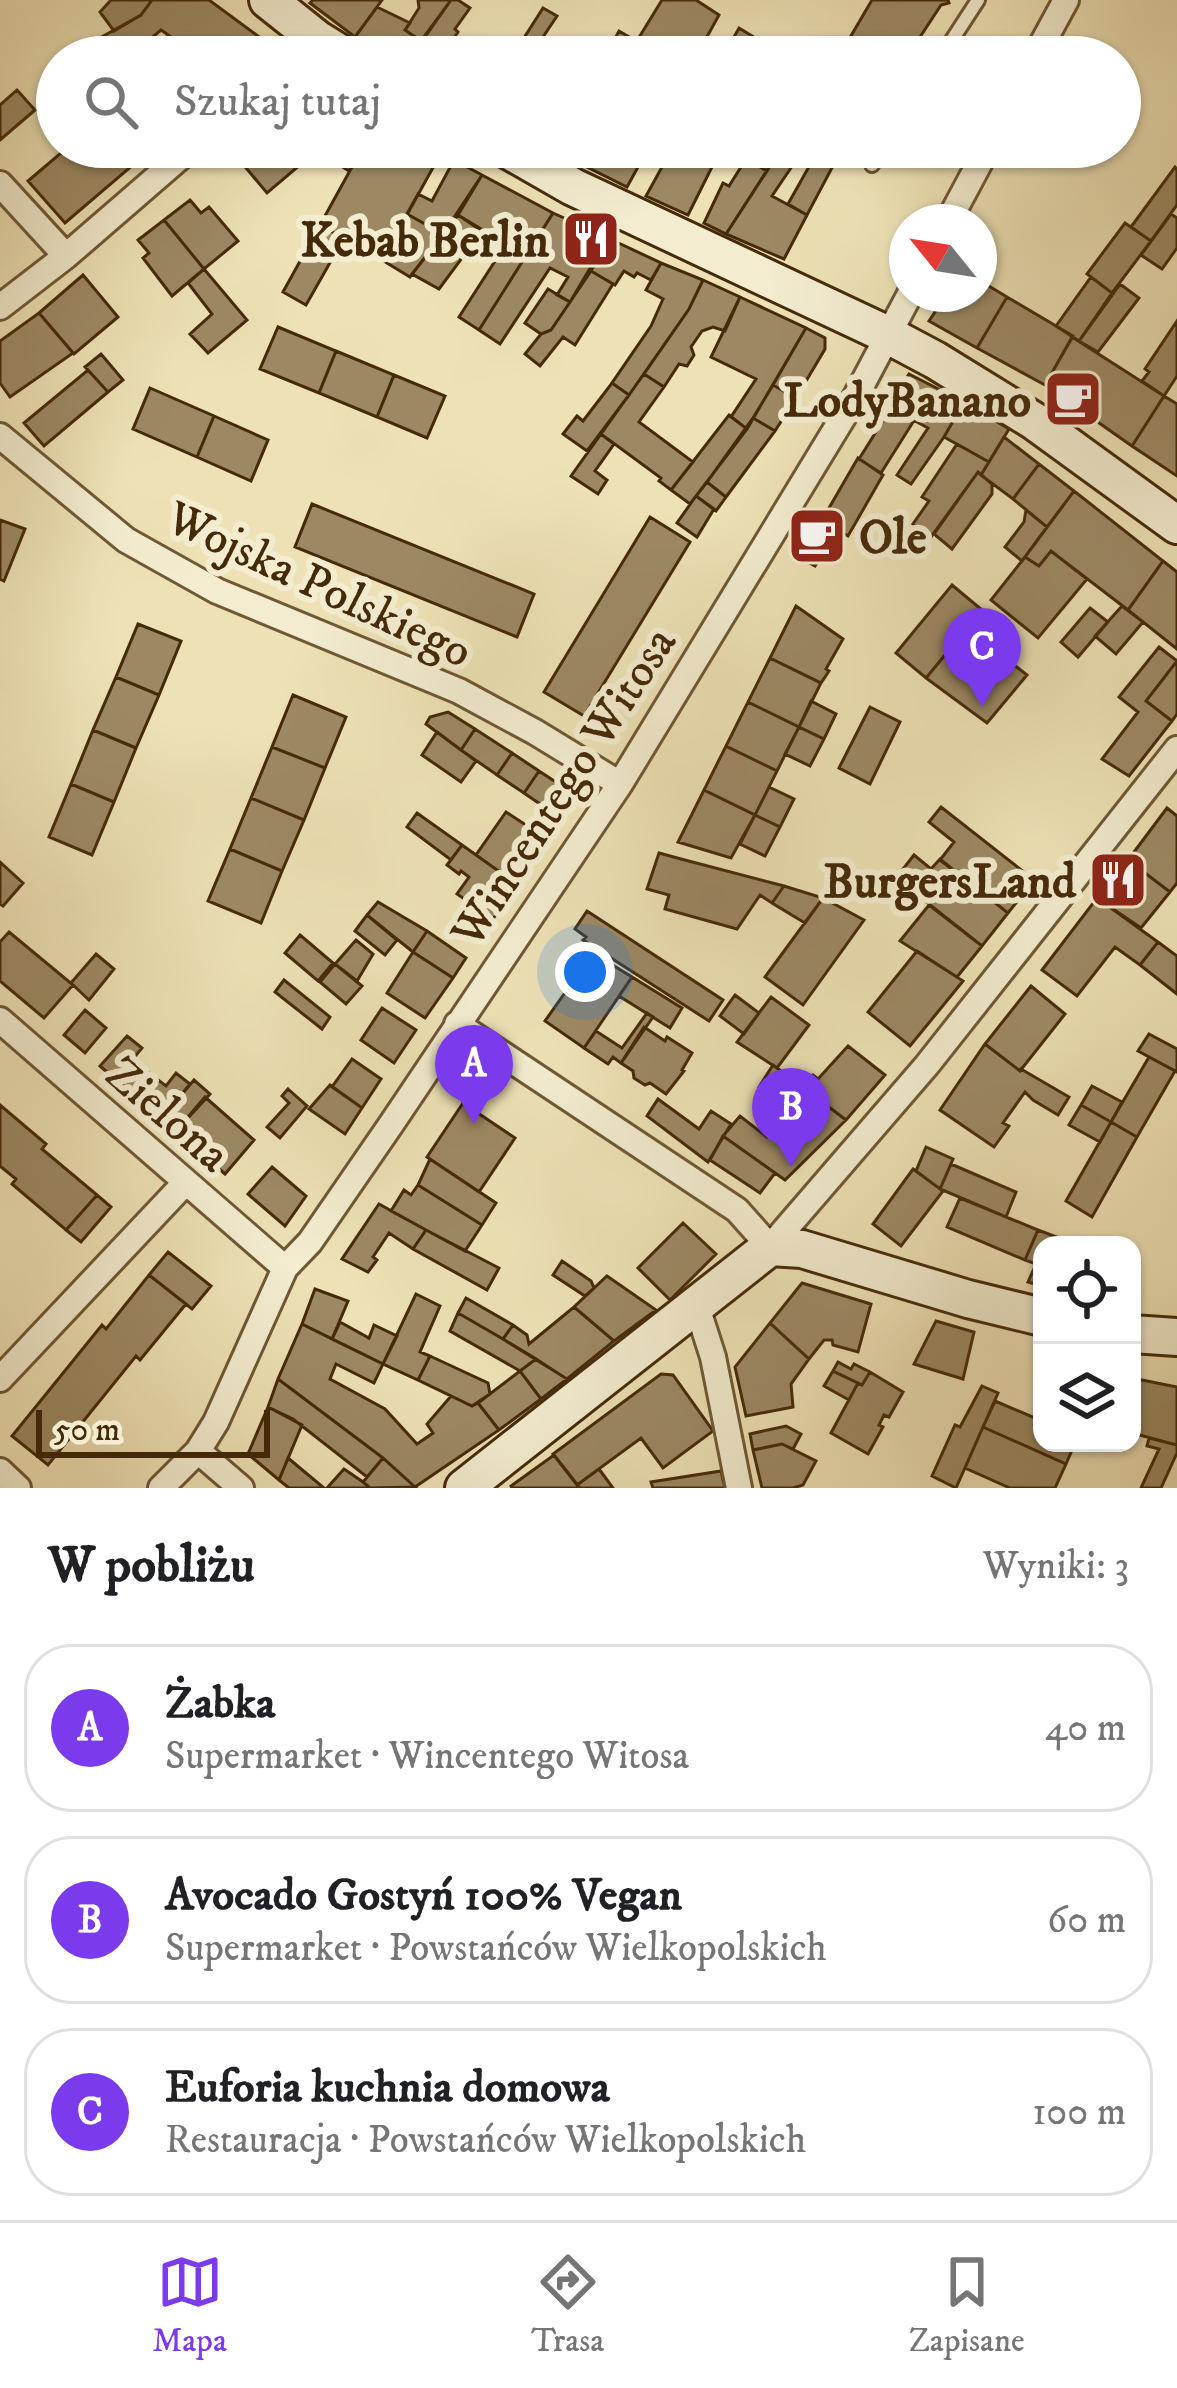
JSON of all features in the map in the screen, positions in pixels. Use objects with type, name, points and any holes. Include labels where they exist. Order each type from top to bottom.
[{"type":"street","points":[[268,0],[305,36]]},
{"type":"street","points":[[1046,36],[1066,0]]},
{"type":"street","points":[[0,307],[168,168]]},
{"type":"street","points":[[540,168],[888,335],[1034,421],[1177,525]]},
{"type":"street","points":[[958,204],[977,168]]},
{"type":"street","points":[[0,184],[66,256]]},
{"type":"street","name":"Wincentego Witosa","points":[[161,1488],[198,1451],[225,1403],[285,1268],[310,1241],[620,784],[856,396],[900,312]]},
{"type":"street","name":"Wojska Polskiego","points":[[0,436],[126,540],[217,591],[459,691],[620,784]]},
{"type":"street","points":[[464,1488],[770,1247],[927,1065],[1177,748]]},
{"type":"street","name":"Zielona","points":[[0,1020],[285,1268]]},
{"type":"street","points":[[457,1024],[736,1210],[770,1247],[802,1249],[1033,1315]]},
{"type":"street","points":[[0,1379],[184,1184]]},
{"type":"street","points":[[697,1307],[713,1358],[740,1488]]},
{"type":"street","points":[[1141,1335],[1177,1337]]},
{"type":"street","points":[[198,1451],[241,1488]]},
{"type":"street","points":[[0,1471],[18,1488]]},
{"type":"lane","points":[[955,36],[978,0]]},
{"type":"building","points":[[111,0],[152,0],[141,15],[114,31],[100,12]]},
{"type":"building","points":[[152,0],[209,0],[258,36],[170,36],[161,30],[154,36],[103,36],[141,15]]},
{"type":"building","points":[[313,0],[382,0],[356,36],[310,3]]},
{"type":"building","points":[[418,0],[451,0],[425,36],[405,30],[419,8]]},
{"type":"building","points":[[451,0],[470,8],[455,36],[426,36]]},
{"type":"building","points":[[662,0],[696,0],[719,15],[707,36],[640,36]]},
{"type":"building","points":[[872,0],[948,0],[921,36],[851,36]]},
{"type":"building","points":[[377,7],[410,23],[405,30],[414,36],[356,36]]},
{"type":"building","points":[[543,8],[557,16],[544,36],[525,36]]},
{"type":"building","points":[[17,90],[35,110],[0,140],[0,105]]},
{"type":"building","points":[[1175,167],[1177,205],[1151,241],[1131,227]]},
{"type":"building","points":[[43,168],[129,168],[65,223],[28,181]]},
{"type":"building","points":[[246,168],[296,168],[267,193]]},
{"type":"building","points":[[351,168],[433,168],[382,260],[320,225]]},
{"type":"building","points":[[450,168],[469,168],[482,175],[443,234],[407,214],[418,194],[432,201]]},
{"type":"building","points":[[589,168],[637,168],[627,187]]},
{"type":"building","points":[[661,168],[712,168],[688,215],[646,196]]},
{"type":"building","points":[[740,168],[767,171],[726,234],[704,223],[723,183],[729,186]]},
{"type":"building","points":[[768,168],[791,168],[772,196],[807,215],[784,259],[726,234]]},
{"type":"building","points":[[808,168],[832,168],[807,215],[788,204]]},
{"type":"building","points":[[482,175],[553,213],[479,330],[459,317],[506,244],[458,215]]},
{"type":"building","points":[[190,200],[201,213],[209,207],[238,241],[204,269],[164,220]]},
{"type":"building","points":[[553,213],[608,238],[570,302],[557,295],[568,277],[550,268],[500,344],[479,330]]},
{"type":"building","points":[[407,214],[443,234],[410,277],[382,260]]},
{"type":"building","points":[[1171,214],[1177,218],[1177,248],[1162,269],[1141,255]]},
{"type":"building","points":[[458,215],[482,231],[439,289],[412,274]]},
{"type":"building","points":[[164,220],[204,269],[172,296],[143,258],[149,253],[138,240]]},
{"type":"building","points":[[1125,223],[1151,241],[1112,293],[1087,274]]},
{"type":"building","points":[[320,225],[344,238],[306,305],[283,292]]},
{"type":"building","points":[[608,238],[661,263],[651,280],[624,271],[615,285],[591,271]]},
{"type":"building","points":[[661,263],[703,280],[689,309],[629,395],[612,383],[651,326],[663,299],[646,290]]},
{"type":"building","points":[[204,269],[247,320],[208,353],[190,334],[212,314],[188,283]]},
{"type":"building","points":[[591,271],[613,284],[575,345],[563,337],[540,366],[525,354],[541,334],[551,330]]},
{"type":"building","points":[[83,275],[118,317],[74,354],[39,313]]},
{"type":"building","points":[[1091,277],[1112,293],[1079,341],[1056,326]]},
{"type":"building","points":[[703,280],[740,297],[725,331],[713,327],[702,331],[691,347],[694,355],[687,366],[679,364],[664,387],[644,374]]},
{"type":"building","points":[[1120,284],[1139,298],[1098,352],[1079,341]]},
{"type":"building","points":[[548,289],[570,302],[551,330],[541,334],[525,323]]},
{"type":"building","points":[[997,291],[1007,297],[977,348],[929,321],[935,312],[997,312]]},
{"type":"building","points":[[740,297],[806,328],[747,429],[731,417],[756,379],[711,357]]},
{"type":"building","points":[[1007,297],[1073,336],[1045,385],[977,348]]},
{"type":"building","points":[[39,313],[73,353],[10,397],[0,383],[0,341]]},
{"type":"building","points":[[1177,321],[1177,376],[1164,396],[1142,381]]},
{"type":"building","points":[[278,327],[336,351],[319,393],[260,369]]},
{"type":"building","points":[[806,328],[825,338],[825,349],[796,398],[773,385]]},
{"type":"building","points":[[1072,337],[1164,396],[1132,446],[1045,385]]},
{"type":"building","points":[[336,351],[394,375],[377,417],[319,393]]},
{"type":"building","points":[[101,354],[123,380],[108,392],[85,367]]},
{"type":"building","points":[[88,370],[108,392],[44,446],[24,423]]},
{"type":"building","points":[[644,374],[664,387],[639,422],[693,462],[671,490],[601,434]]},
{"type":"building","points":[[909,374],[964,402],[911,484],[897,475],[928,428],[889,407]]},
{"type":"building","points":[[394,375],[445,396],[427,438],[377,417]]},
{"type":"building","points":[[612,383],[629,395],[587,451],[563,434],[577,416],[583,421]]},
{"type":"building","points":[[773,385],[796,398],[775,431],[753,418]]},
{"type":"building","points":[[150,388],[214,416],[197,457],[133,429]]},
{"type":"building","points":[[1164,396],[1177,404],[1177,476],[1132,446]]},
{"type":"building","points":[[964,402],[1009,429],[989,462],[944,437]]},
{"type":"building","points":[[891,408],[915,419],[881,473],[859,459]]},
{"type":"building","points":[[729,415],[747,429],[690,504],[671,490]]},
{"type":"building","points":[[214,416],[268,440],[251,481],[197,457]]},
{"type":"building","points":[[753,418],[775,431],[726,497],[707,482]]},
{"type":"building","points":[[601,434],[614,444],[595,471],[607,480],[598,494],[571,476]]},
{"type":"building","points":[[1004,437],[1039,464],[1013,499],[981,475]]},
{"type":"building","points":[[957,444],[989,462],[931,537],[913,524],[929,501],[922,497]]},
{"type":"building","points":[[858,458],[883,475],[848,536],[822,520]]},
{"type":"building","points":[[1039,464],[1074,491],[1047,527],[1013,499]]},
{"type":"building","points":[[978,472],[992,484],[992,494],[952,549],[934,534]]},
{"type":"building","points":[[707,482],[726,497],[716,511],[696,496]]},
{"type":"building","points":[[1074,491],[1163,561],[1128,610],[1051,551],[1039,566],[1025,557]]},
{"type":"building","points":[[696,496],[714,509],[697,537],[677,523]]},
{"type":"building","points":[[312,504],[534,594],[517,637],[295,547]]},
{"type":"building","points":[[1026,510],[1047,527],[1022,561],[1005,547],[1024,522]]},
{"type":"building","points":[[650,517],[690,542],[584,716],[544,692]]},
{"type":"building","points":[[0,520],[25,529],[4,581],[0,579]]},
{"type":"building","points":[[822,520],[837,530],[815,566],[800,558]]},
{"type":"building","points":[[1051,551],[1087,579],[1038,638],[991,600],[1025,557],[1039,566]]},
{"type":"building","points":[[1163,561],[1177,572],[1177,649],[1128,610]]},
{"type":"building","points":[[952,585],[982,610],[926,678],[896,653]]},
{"type":"building","points":[[796,606],[843,639],[821,683],[770,658]]},
{"type":"building","points":[[1122,606],[1143,622],[1116,654],[1095,636]]},
{"type":"building","points":[[1090,608],[1108,622],[1078,657],[1061,642]]},
{"type":"building","points":[[979,614],[1003,632],[991,647],[1027,675],[987,723],[926,678]]},
{"type":"building","points":[[138,624],[181,641],[159,695],[116,677]]},
{"type":"building","points":[[1159,647],[1177,661],[1146,701],[1172,721],[1129,776],[1102,759],[1138,712],[1119,697]]},
{"type":"building","points":[[770,658],[821,683],[799,727],[748,702]]},
{"type":"building","points":[[1177,661],[1177,714],[1172,721],[1146,701]]},
{"type":"building","points":[[116,677],[159,695],[136,748],[93,730]]},
{"type":"building","points":[[293,695],[346,717],[325,768],[272,747]]},
{"type":"building","points":[[811,701],[836,714],[824,739],[799,727]]},
{"type":"building","points":[[748,702],[799,727],[777,771],[726,746]]},
{"type":"building","points":[[870,707],[900,722],[870,784],[839,768]]},
{"type":"building","points":[[448,712],[475,729],[461,750],[426,724],[430,717]]},
{"type":"building","points":[[799,727],[824,739],[810,766],[785,754]]},
{"type":"building","points":[[475,729],[512,753],[497,775],[461,750]]},
{"type":"building","points":[[93,730],[136,748],[114,802],[71,784]]},
{"type":"building","points":[[437,732],[476,761],[461,782],[422,755]]},
{"type":"building","points":[[726,746],[777,771],[755,815],[704,790]]},
{"type":"building","points":[[272,747],[325,768],[304,820],[251,798]]},
{"type":"building","points":[[512,753],[539,771],[524,793],[497,775]]},
{"type":"building","points":[[539,771],[571,792],[559,817],[524,793]]},
{"type":"building","points":[[71,784],[114,802],[92,855],[49,837]]},
{"type":"building","points":[[769,787],[794,799],[780,827],[755,815]]},
{"type":"building","points":[[704,790],[755,815],[731,858],[678,842]]},
{"type":"building","points":[[251,798],[304,820],[282,871],[230,849]]},
{"type":"building","points":[[941,807],[1034,880],[1008,913],[940,860],[954,842],[929,822]]},
{"type":"building","points":[[1167,808],[1177,816],[1177,883],[1170,892],[1128,860]]},
{"type":"building","points":[[506,812],[547,839],[517,884],[476,855]]},
{"type":"building","points":[[417,813],[462,845],[451,860],[407,827]]},
{"type":"building","points":[[755,815],[780,827],[765,856],[740,844]]},
{"type":"building","points":[[462,845],[517,884],[493,919],[457,894],[469,877],[447,865]]},
{"type":"building","points":[[230,849],[282,871],[261,923],[208,901]]},
{"type":"building","points":[[659,853],[784,886],[772,903],[760,895],[737,929],[665,909],[669,895],[647,889]]},
{"type":"building","points":[[914,855],[931,869],[940,859],[1008,913],[982,946],[896,878]]},
{"type":"building","points":[[1128,860],[1170,892],[1141,928],[1097,898]]},
{"type":"building","points":[[0,862],[23,883],[3,906],[0,904]]},
{"type":"building","points":[[784,886],[823,898],[805,923],[772,903]]},
{"type":"building","points":[[823,898],[864,920],[803,1005],[765,977]]},
{"type":"building","points":[[1097,898],[1158,942],[1140,965],[1115,947],[1077,996],[1042,970]]},
{"type":"building","points":[[378,902],[427,931],[413,952],[367,915]]},
{"type":"building","points":[[929,905],[982,946],[957,977],[900,941]]},
{"type":"building","points":[[587,911],[723,1000],[709,1021],[583,940],[586,937],[575,929]]},
{"type":"building","points":[[367,915],[397,940],[385,955],[355,931]]},
{"type":"building","points":[[427,931],[466,958],[453,978],[413,952]]},
{"type":"building","points":[[9,932],[73,985],[44,1018],[0,981],[0,942]]},
{"type":"building","points":[[300,935],[333,963],[318,981],[285,953]]},
{"type":"building","points":[[356,940],[373,954],[357,981],[335,964]]},
{"type":"building","points":[[1158,942],[1177,956],[1177,994],[1140,965]]},
{"type":"building","points":[[917,951],[963,981],[910,1046],[868,1012]]},
{"type":"building","points":[[413,952],[453,978],[425,1018],[387,993]]},
{"type":"building","points":[[593,953],[632,977],[584,1048],[545,1021]]},
{"type":"building","points":[[96,954],[114,969],[89,1000],[71,983]]},
{"type":"building","points":[[335,964],[362,986],[346,1004],[320,982]]},
{"type":"building","points":[[632,977],[682,1008],[670,1028],[619,996]]},
{"type":"building","points":[[284,980],[330,1017],[322,1029],[275,992]]},
{"type":"building","points":[[1031,986],[1065,1014],[1020,1071],[985,1044]]},
{"type":"building","points":[[735,995],[759,1013],[744,1034],[720,1016]]},
{"type":"building","points":[[771,997],[809,1025],[777,1068],[737,1042]]},
{"type":"building","points":[[382,1008],[416,1030],[394,1063],[361,1040]]},
{"type":"building","points":[[85,1010],[106,1028],[85,1053],[64,1035]]},
{"type":"building","points":[[647,1013],[653,1017],[621,1063],[613,1057],[608,1064],[584,1048],[596,1031],[622,1048]]},
{"type":"building","points":[[644,1027],[692,1053],[666,1094],[634,1078],[633,1071],[621,1063]]},
{"type":"building","points":[[1149,1034],[1177,1049],[1177,1072],[1138,1051]]},
{"type":"building","points":[[127,1036],[142,1048],[132,1060],[166,1086],[176,1073],[190,1084],[161,1119],[100,1066]]},
{"type":"building","points":[[985,1044],[1020,1071],[1069,1097],[1058,1115],[1025,1092],[1003,1123],[1009,1126],[994,1147],[940,1110]]},
{"type":"building","points":[[848,1046],[885,1075],[846,1120],[802,1087],[813,1075],[818,1079]]},
{"type":"building","points":[[1149,1057],[1175,1071],[1137,1137],[1111,1122]]},
{"type":"building","points":[[352,1059],[381,1079],[362,1108],[332,1087]]},
{"type":"building","points":[[773,1065],[808,1091],[793,1109],[759,1087]]},
{"type":"building","points":[[194,1080],[210,1094],[176,1131],[161,1119]]},
{"type":"building","points":[[330,1085],[362,1108],[345,1134],[309,1109]]},
{"type":"building","points":[[1092,1086],[1122,1102],[1111,1122],[1081,1105]]},
{"type":"building","points":[[288,1089],[307,1106],[280,1138],[267,1127],[289,1103],[282,1096]]},
{"type":"building","points":[[808,1091],[846,1120],[785,1180],[723,1136],[740,1116],[767,1137]]},
{"type":"building","points":[[205,1097],[254,1140],[225,1174],[176,1131]]},
{"type":"building","points":[[658,1099],[699,1129],[711,1111],[731,1124],[708,1162],[647,1116]]},
{"type":"building","points":[[463,1103],[515,1138],[479,1192],[427,1157]]},
{"type":"building","points":[[0,1105],[46,1144],[42,1149],[97,1195],[66,1230],[12,1184],[16,1179],[0,1166]]},
{"type":"building","points":[[1081,1105],[1111,1122],[1100,1142],[1069,1125]]},
{"type":"building","points":[[1111,1122],[1137,1137],[1092,1217],[1066,1201]]},
{"type":"building","points":[[723,1136],[775,1173],[760,1193],[710,1160]]},
{"type":"building","points":[[926,1147],[953,1159],[940,1189],[916,1171]]},
{"type":"building","points":[[430,1159],[496,1203],[482,1225],[418,1185]]},
{"type":"building","points":[[951,1164],[1016,1192],[1006,1217],[940,1189]]},
{"type":"building","points":[[272,1167],[306,1196],[285,1226],[248,1194]]},
{"type":"building","points":[[913,1169],[943,1191],[901,1246],[873,1224]]},
{"type":"building","points":[[418,1185],[482,1225],[465,1251],[391,1211],[404,1190],[411,1195]]},
{"type":"building","points":[[97,1195],[111,1207],[81,1242],[66,1230]]},
{"type":"building","points":[[960,1198],[1038,1230],[1025,1260],[947,1227]]},
{"type":"building","points":[[379,1204],[426,1230],[413,1249],[389,1233],[368,1272],[342,1259]]},
{"type":"building","points":[[683,1223],[716,1254],[670,1300],[638,1268]]},
{"type":"building","points":[[426,1230],[499,1268],[487,1290],[413,1249]]},
{"type":"building","points":[[168,1252],[211,1286],[192,1309],[149,1275]]},
{"type":"building","points":[[562,1261],[591,1281],[594,1288],[585,1296],[553,1275]]},
{"type":"building","points":[[149,1275],[186,1304],[140,1360],[136,1356],[48,1465],[12,1436]]},
{"type":"building","points":[[607,1276],[656,1310],[614,1341],[574,1307]]},
{"type":"building","points":[[802,1283],[871,1304],[858,1352],[824,1340],[809,1359],[770,1323]]},
{"type":"building","points":[[315,1289],[348,1301],[332,1339],[302,1324]]},
{"type":"building","points":[[416,1294],[440,1306],[420,1352],[430,1356],[418,1380],[383,1364]]},
{"type":"building","points":[[466,1298],[513,1325],[503,1339],[458,1313]]},
{"type":"building","points":[[574,1307],[614,1341],[567,1379],[503,1339],[513,1325],[527,1335],[529,1344]]},
{"type":"building","points":[[458,1313],[536,1359],[520,1371],[450,1331]]},
{"type":"building","points":[[936,1321],[974,1332],[963,1379],[914,1364]]},
{"type":"building","points":[[340,1322],[369,1338],[374,1325],[397,1336],[383,1364],[332,1339]]},
{"type":"building","points":[[770,1323],[809,1359],[791,1384],[793,1407],[746,1416],[735,1367]]},
{"type":"building","points":[[302,1324],[383,1364],[374,1383],[336,1364],[330,1379],[385,1409],[417,1444],[433,1433],[427,1424],[451,1396],[472,1406],[478,1403],[499,1430],[415,1487],[278,1379]]},
{"type":"building","points":[[430,1356],[488,1383],[490,1394],[472,1406],[418,1380]]},
{"type":"building","points":[[536,1359],[567,1379],[541,1399],[520,1371]]},
{"type":"building","points":[[838,1362],[870,1372],[862,1385],[833,1371]]},
{"type":"building","points":[[520,1371],[541,1399],[499,1430],[478,1403]]},
{"type":"building","points":[[833,1371],[858,1383],[849,1400],[824,1386]]},
{"type":"building","points":[[870,1372],[903,1392],[889,1417],[884,1415],[879,1425],[883,1427],[868,1454],[831,1433],[858,1383],[862,1385]]},
{"type":"building","points":[[661,1374],[673,1375],[713,1431],[663,1468],[641,1438],[577,1485],[553,1454]]},
{"type":"building","points":[[278,1379],[383,1458],[367,1477],[293,1419],[268,1407]]},
{"type":"building","points":[[1141,1380],[1177,1387],[1177,1445],[1141,1435]]},
{"type":"building","points":[[982,1386],[998,1393],[956,1488],[932,1476],[955,1425],[960,1427]]},
{"type":"building","points":[[995,1401],[1033,1417],[1033,1449],[983,1427]]},
{"type":"building","points":[[268,1407],[302,1425],[279,1480],[248,1454]]},
{"type":"building","points":[[786,1426],[801,1434],[793,1449],[782,1444],[753,1450],[750,1434]]},
{"type":"building","points":[[983,1427],[1066,1464],[1055,1488],[1010,1488],[965,1468]]},
{"type":"building","points":[[1149,1438],[1177,1445],[1161,1488],[1141,1488],[1159,1449],[1147,1446]]},
{"type":"building","points":[[782,1444],[816,1461],[803,1485],[762,1488],[753,1450]]},
{"type":"building","points":[[1039,1452],[1071,1452],[1066,1464]]},
{"type":"building","points":[[554,1455],[580,1488],[512,1488],[511,1486]]},
{"type":"building","points":[[288,1458],[324,1488],[289,1488],[279,1480]]},
{"type":"building","points":[[383,1458],[415,1487],[370,1488],[363,1482]]},
{"type":"building","points":[[344,1469],[363,1482],[370,1488],[327,1488]]},
{"type":"building","points":[[599,1469],[613,1488],[577,1485]]},
{"type":"building","points":[[721,1471],[725,1488],[653,1488],[651,1482]]},
{"type":"place","name":"Kebab Berlin","points":[[591,239]]},
{"type":"place","name":"LodyBanano","points":[[1073,399]]},
{"type":"place","name":"Ole","points":[[817,536]]},
{"type":"place","name":"Euforia kuchnia domowa","points":[[982,707]]},
{"type":"place","name":"BurgersLand","points":[[1118,880]]},
{"type":"place","name":"Żabka","points":[[474,1124]]},
{"type":"place","name":"Avocado Gostyń 100% Vegan","points":[[791,1167]]}]
